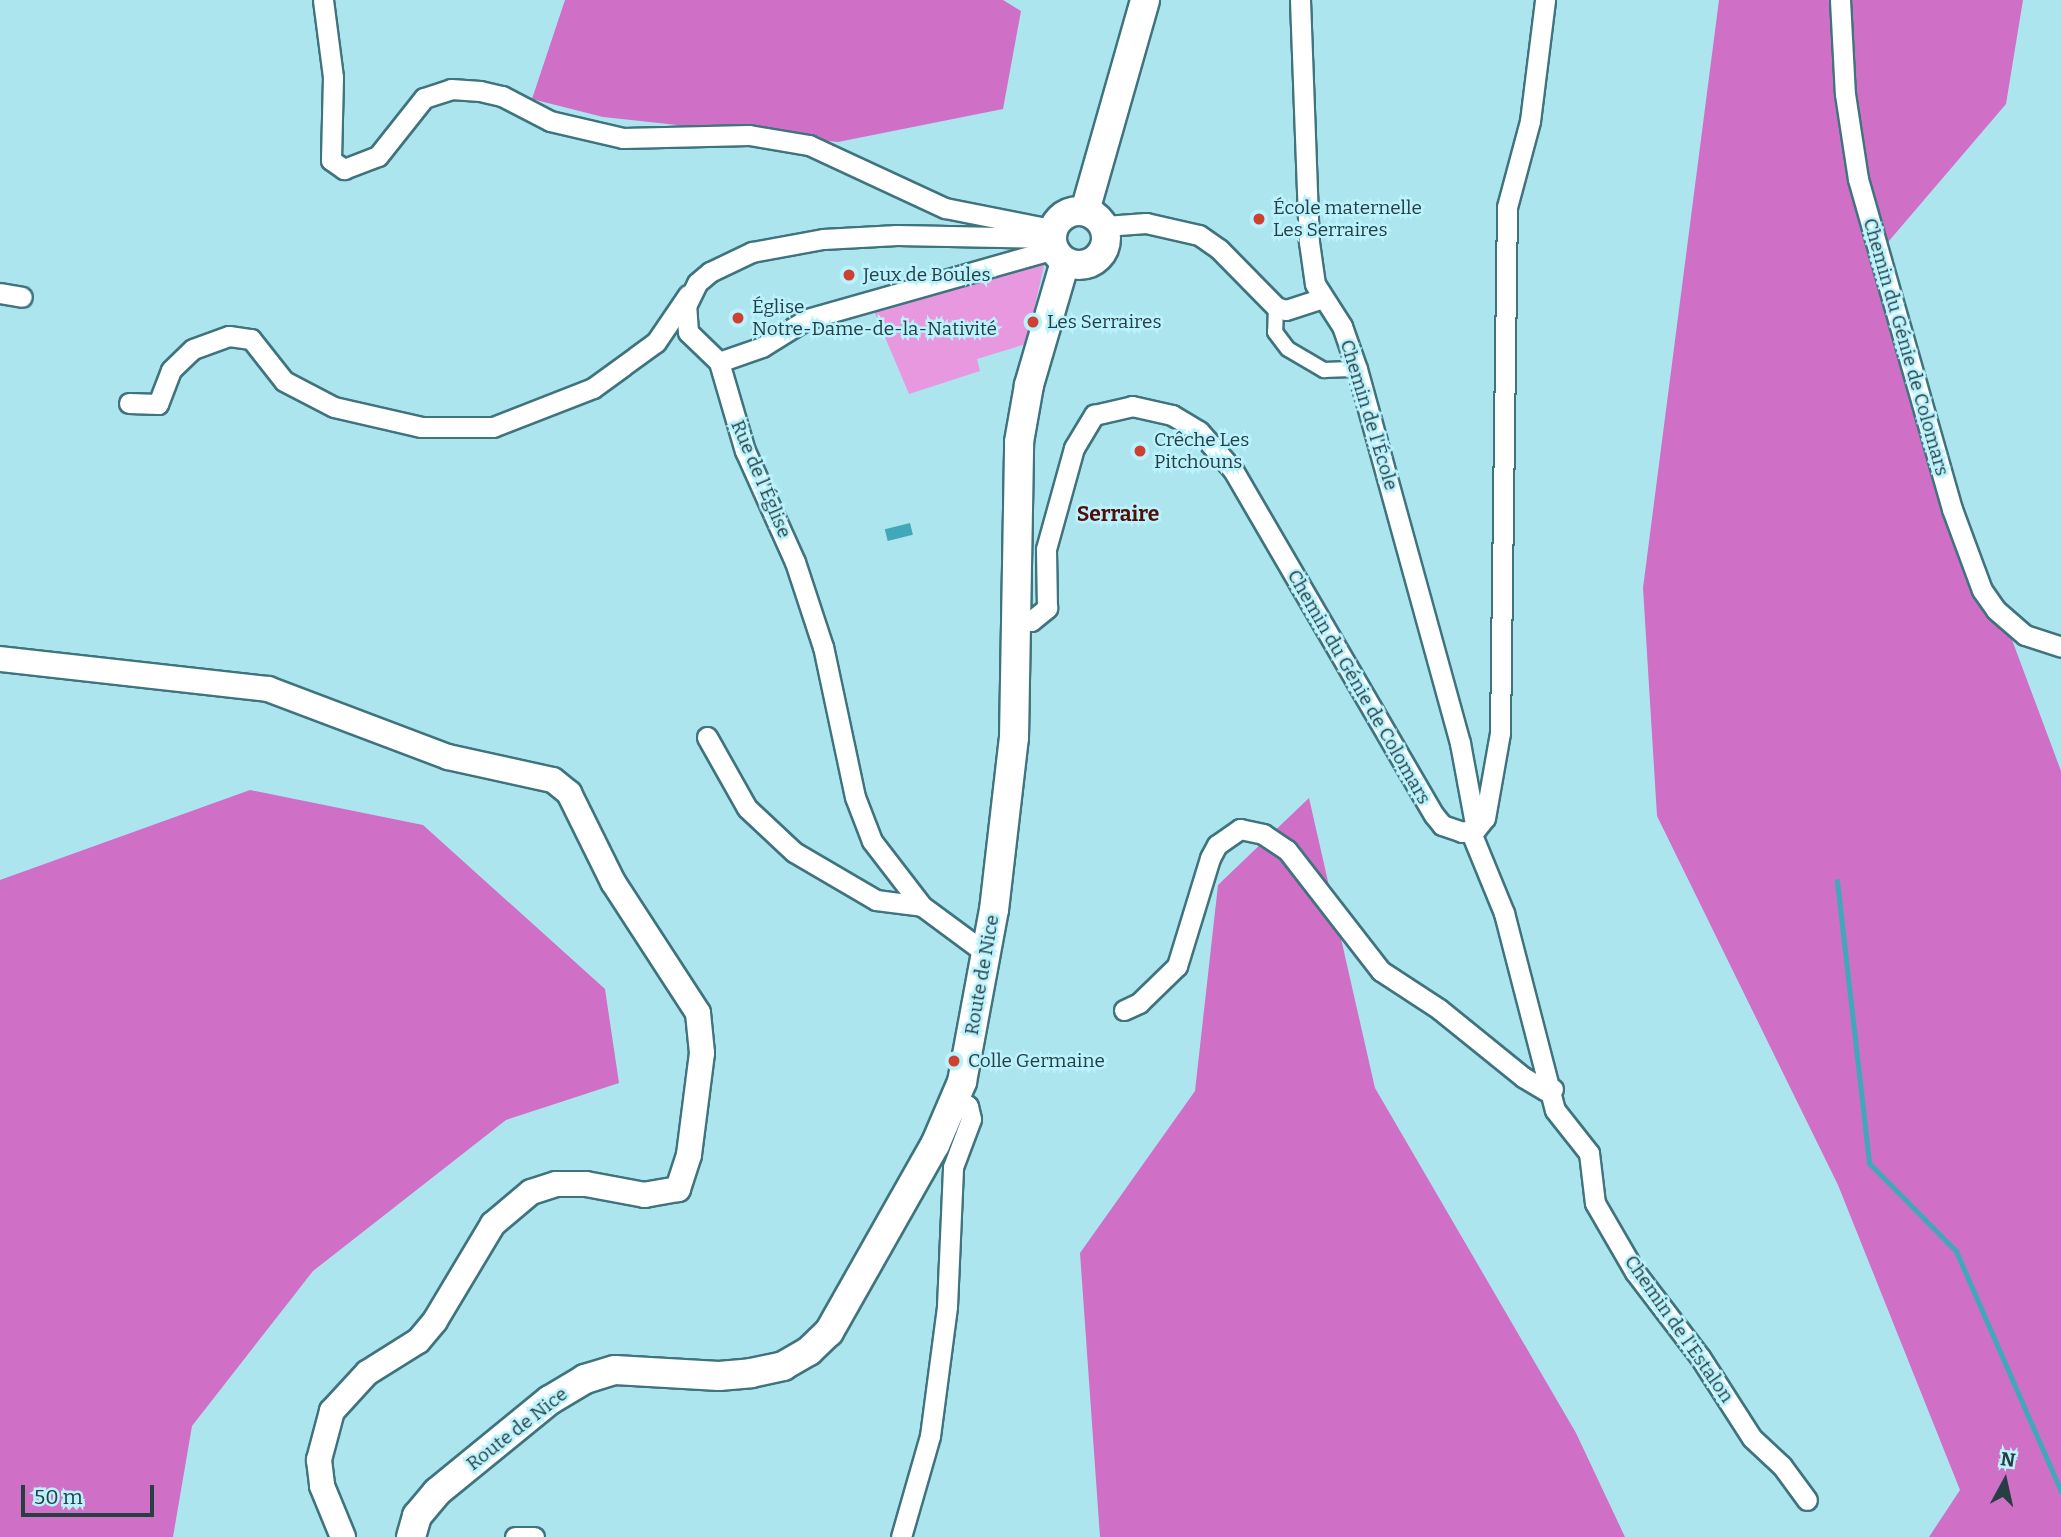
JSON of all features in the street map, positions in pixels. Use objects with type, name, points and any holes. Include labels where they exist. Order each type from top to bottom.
[{"type":"main road","points":[[1095,219],[1063,216],[1056,244],[1080,266],[1100,257],[1106,244],[1095,219],[1145,0]]},
{"type":"main road","name":"Route de Nice","points":[[411,1537],[417,1516],[437,1492],[550,1400],[585,1379],[615,1370],[719,1376],[751,1373],[783,1366],[810,1351],[829,1332],[867,1269],[957,1098],[987,954],[1012,772],[1014,621],[1022,424],[1056,244]]},
{"type":"street","points":[[323,0],[333,77],[331,160],[344,169],[378,156],[424,97],[451,89],[480,91],[502,96],[550,121],[623,138],[749,135],[809,145],[945,208],[1056,244]]},
{"type":"street","name":"Chemin de l'École","points":[[1300,0],[1310,242],[1322,298],[1342,326],[1357,369],[1457,730],[1473,829]]},
{"type":"street","points":[[1473,829],[1490,807],[1500,733],[1507,207],[1530,121],[1545,0]]},
{"type":"street","name":"Chemin du Génie de Colomars","points":[[1840,0],[1845,94],[1858,179],[1952,509],[1982,590],[1996,610],[2025,635],[2061,647]]},
{"type":"street","points":[[1095,219],[1165,225],[1208,239],[1276,307],[1286,310],[1322,298]]},
{"type":"street","points":[[129,403],[158,404],[171,370],[193,349],[229,336],[251,339],[284,381],[334,407],[421,426],[492,427],[593,388],[656,341],[678,304],[710,272],[729,261],[823,239],[897,234],[1056,244]]},
{"type":"street","points":[[694,289],[686,306],[688,332],[719,362],[762,347],[807,319],[1056,244]]},
{"type":"street","points":[[0,293],[22,297]]},
{"type":"street","points":[[1276,307],[1275,332],[1287,349],[1324,370],[1357,369]]},
{"type":"street","name":"Rue de l'Église","points":[[719,362],[738,432],[783,527],[816,622],[860,811],[872,841],[922,906],[987,954]]},
{"type":"street","name":"Chemin du Génie de Colomars","points":[[1014,621],[1031,621],[1047,608],[1046,550],[1074,448],[1094,415],[1132,406],[1172,415],[1199,431],[1233,470],[1434,815],[1452,830],[1473,829]]},
{"type":"street","points":[[0,659],[268,689],[437,753],[553,780],[569,793],[613,881],[698,1013],[702,1053],[690,1156],[678,1189],[645,1195],[586,1184],[556,1184],[531,1192],[493,1224],[435,1321],[418,1340],[367,1373],[332,1411],[319,1460],[325,1496],[343,1537]]},
{"type":"street","points":[[707,737],[747,808],[794,852],[876,900],[922,906]]},
{"type":"street","points":[[1124,1010],[1139,1003],[1177,966],[1210,858],[1217,845],[1240,829],[1263,834],[1287,850],[1381,971],[1439,1009],[1523,1077],[1545,1090],[1553,1089]]},
{"type":"street","name":"Chemin de l'Estalon","points":[[1473,829],[1504,913],[1553,1089],[1555,1110],[1589,1153],[1595,1203],[1635,1272],[1694,1348],[1752,1438],[1782,1466],[1807,1500]]},
{"type":"street","points":[[901,1537],[930,1436],[947,1306],[951,1183],[971,1119],[968,1106],[957,1098]]},
{"type":"street","points":[[515,1537],[534,1537]]},
{"type":"shaded area","points":[[565,0],[1003,0],[1021,11],[1003,109],[838,142],[603,117],[532,99]]},
{"type":"shaded area","points":[[1719,0],[2023,0],[2006,104],[1871,262],[2061,771],[2061,1537],[1929,1537],[1960,1490],[1838,1185],[1657,816],[1643,588]]},
{"type":"shaded area","points":[[1045,262],[1026,344],[977,359],[980,371],[909,394],[874,311]]},
{"type":"shaded area","points":[[250,790],[423,825],[605,989],[619,1083],[506,1120],[313,1271],[192,1426],[173,1537],[0,1537],[0,880]]},
{"type":"shaded area","points":[[1309,798],[1375,1088],[1576,1433],[1625,1537],[1100,1537],[1080,1253],[1195,1091],[1218,885]]},
{"type":"water","points":[[910,523],[913,535],[888,541],[885,529]]},
{"type":"waterway","points":[[1837,881],[1869,1163],[1956,1251],[2061,1491]]},
{"type":"place","name":"École maternelle Les Serraires","points":[[1259,219]]},
{"type":"place","name":"Jeux de Boules","points":[[849,275]]},
{"type":"place","name":"Église Notre-Dame-de-la-Nativité","points":[[738,318]]},
{"type":"place","name":"Les Serraires","points":[[1033,322]]},
{"type":"place","name":"Crêche Les Pitchouns","points":[[1140,451]]},
{"type":"place","name":"Colle Germaine","points":[[954,1061]]},
{"type":"district","name":"Serraire","points":[[1118,514]]}]
